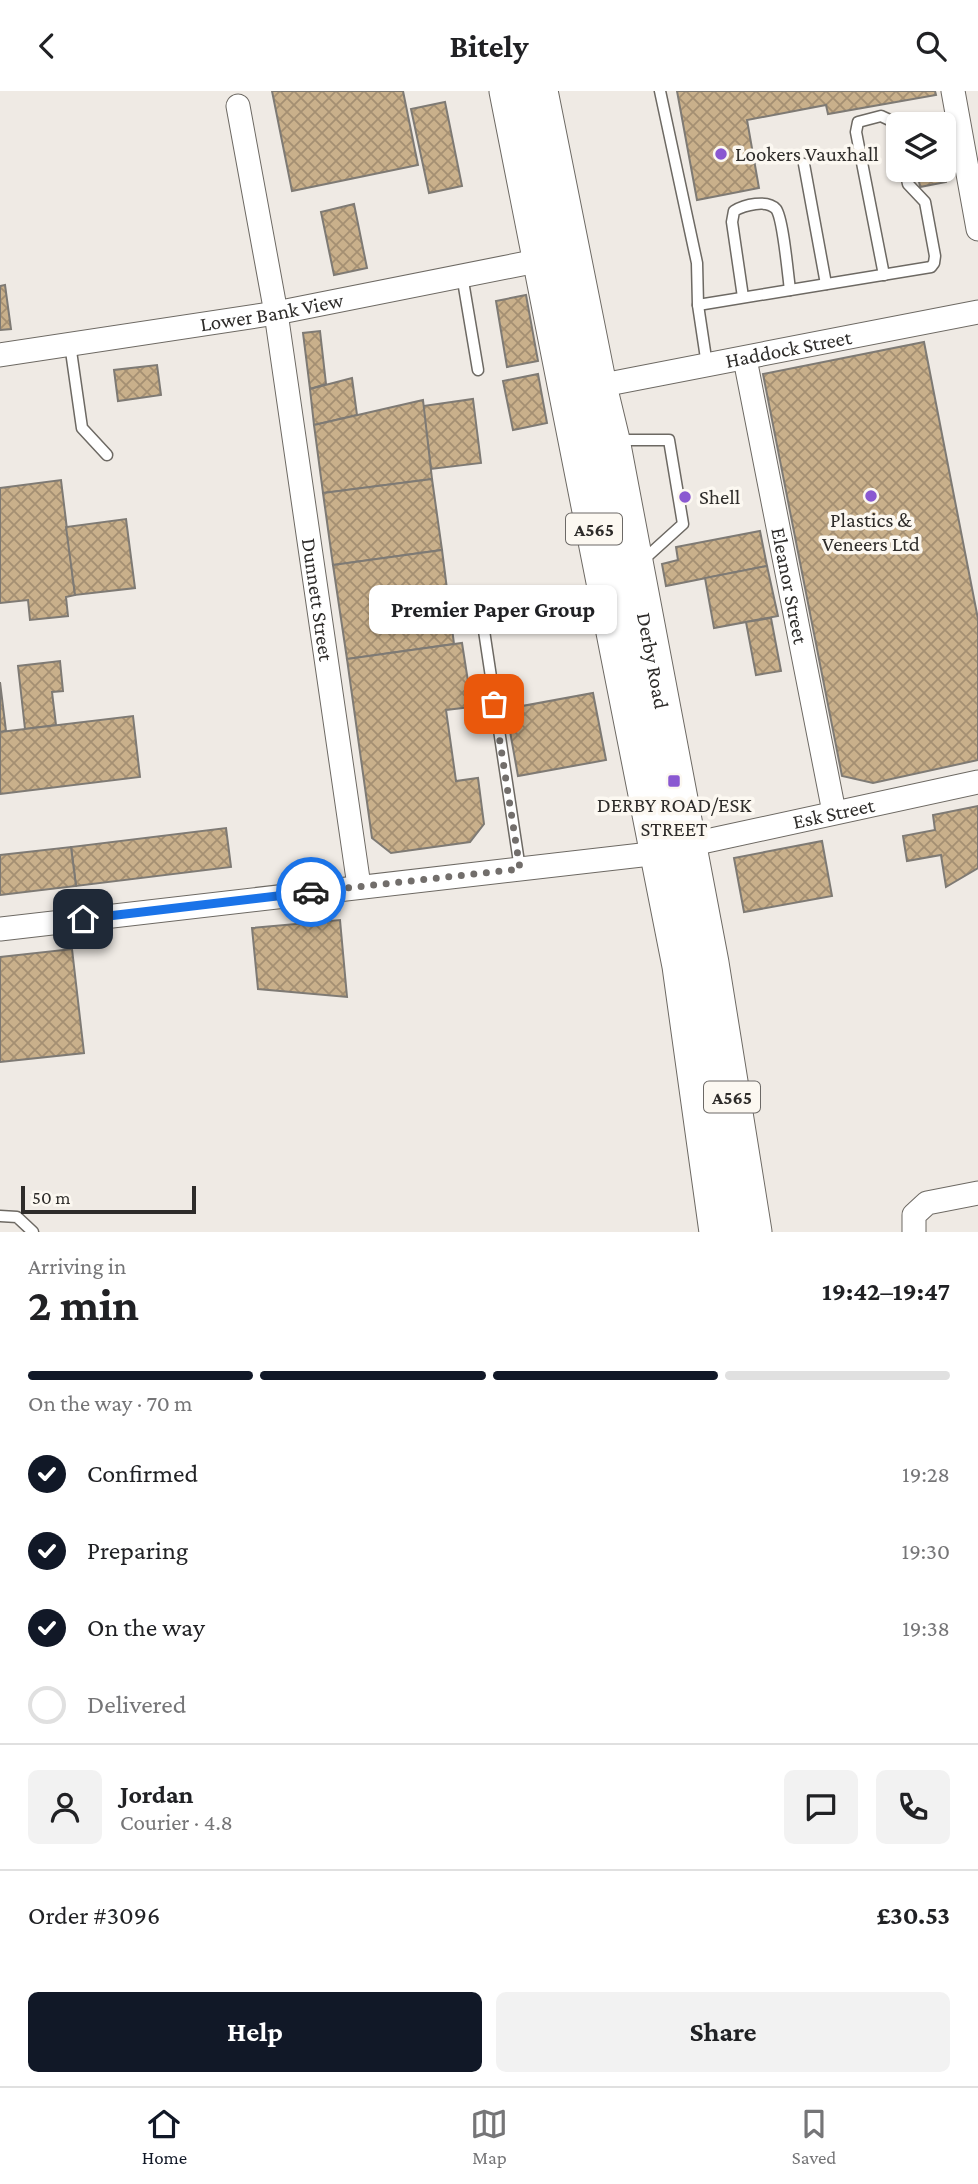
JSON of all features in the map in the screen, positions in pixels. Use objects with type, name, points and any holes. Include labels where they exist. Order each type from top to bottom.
[{"type":"highway","name":"Derby Road","points":[[508,91],[542,260],[673,849],[710,963],[753,1232]]},
{"type":"highway","name":"Derby Road","points":[[539,91],[611,440],[634,568],[673,849],[681,966],[718,1232]]},
{"type":"street","points":[[953,91],[978,229]]},
{"type":"street","name":"Dunnett Street","points":[[238,106],[276,313],[359,886]]},
{"type":"street","name":"Lower Bank View","points":[[0,355],[276,313],[542,260]]},
{"type":"street","name":"Haddock Street","points":[[598,386],[978,312]]},
{"type":"street","name":"Eleanor Street","points":[[746,359],[834,812]]},
{"type":"street","name":"Esk Street","points":[[0,929],[673,849],[978,782]]},
{"type":"street","points":[[914,1224],[927,1203],[978,1193]]},
{"type":"lane","points":[[660,91],[697,263],[698,305],[707,365]]},
{"type":"lane","points":[[884,275],[856,132],[858,122],[881,116],[886,118]]},
{"type":"lane","points":[[804,164],[826,284]]},
{"type":"lane","points":[[698,305],[931,267],[935,256],[925,202],[908,182]]},
{"type":"lane","points":[[743,297],[732,222],[734,211],[741,207],[766,203],[776,209],[780,221],[790,290]]},
{"type":"lane","points":[[462,275],[478,370]]},
{"type":"lane","points":[[70,344],[82,428],[107,455]]},
{"type":"lane","points":[[611,440],[669,440],[683,524],[634,568]]},
{"type":"lane","points":[[483,624],[520,869]]},
{"type":"lane","points":[[0,1216],[16,1217],[33,1232]]},
{"type":"building","points":[[272,91],[403,91],[418,165],[292,191]]},
{"type":"building","name":"Lookers Vauxhall","points":[[677,91],[935,91],[936,95],[828,114],[826,105],[747,120],[759,188],[697,200]]},
{"type":"building","points":[[445,102],[462,186],[429,193],[411,109]]},
{"type":"building","points":[[919,182],[946,182],[920,187]]},
{"type":"building","points":[[354,204],[367,268],[334,275],[321,212]]},
{"type":"building","points":[[5,285],[11,329],[0,330],[0,286]]},
{"type":"building","points":[[526,295],[538,361],[507,367],[496,301]]},
{"type":"building","points":[[320,331],[326,384],[310,389],[303,333]]},
{"type":"building","name":"Plastics & Veneers Ltd","points":[[924,342],[978,619],[978,760],[873,783],[842,776],[763,374]]},
{"type":"building","points":[[157,365],[161,395],[118,401],[114,370]]},
{"type":"building","points":[[538,374],[547,423],[513,430],[503,381]]},
{"type":"building","points":[[352,378],[357,415],[314,425],[310,389]]},
{"type":"building","points":[[473,399],[481,463],[431,469],[423,406]]},
{"type":"building","points":[[423,400],[432,479],[323,493],[314,425]]},
{"type":"building","points":[[432,479],[442,550],[333,565],[323,493]]},
{"type":"building","points":[[61,480],[75,595],[66,597],[68,616],[30,620],[28,600],[0,603],[0,488]]},
{"type":"building","points":[[126,519],[135,588],[75,595],[66,527]]},
{"type":"building","points":[[760,531],[767,566],[666,586],[662,564],[678,560],[676,547]]},
{"type":"building","points":[[442,550],[454,644],[347,659],[333,565]]},
{"type":"building","points":[[767,566],[778,616],[714,628],[705,578]]},
{"type":"building","points":[[771,618],[781,671],[756,675],[746,622]]},
{"type":"building","points":[[462,643],[472,707],[446,710],[456,781],[478,778],[484,824],[470,842],[391,853],[372,838],[347,659]]},
{"type":"building","points":[[60,661],[63,691],[52,692],[56,725],[25,729],[18,666]]},
{"type":"building","points":[[0,682],[6,731],[0,732]]},
{"type":"building","points":[[593,693],[606,760],[518,776],[506,709]]},
{"type":"building","points":[[133,716],[140,777],[0,794],[0,732]]},
{"type":"building","points":[[978,806],[978,868],[946,887],[941,855],[907,861],[903,836],[935,830],[933,815]]},
{"type":"building","points":[[226,828],[231,867],[76,886],[71,847]]},
{"type":"building","points":[[822,841],[832,896],[744,912],[734,858]]},
{"type":"building","points":[[71,847],[76,886],[0,895],[0,855]]},
{"type":"building","points":[[340,920],[347,997],[258,989],[252,928]]},
{"type":"building","points":[[72,949],[84,1053],[0,1062],[0,957]]},
{"type":"way so far","points":[[311,892],[520,869],[494,704]]},
{"type":"place","name":"Lookers Vauxhall","points":[[721,154]]},
{"type":"place","name":"Plastics & Veneers Ltd","points":[[871,496]]},
{"type":"place","name":"Shell","points":[[685,497]]},
{"type":"place","name":"Premier Paper Group","points":[[494,704]]},
{"type":"place","name":"DERBY ROAD/ESK STREET","points":[[674,781]]},
{"type":"route","points":[[83,919],[311,892]]}]
